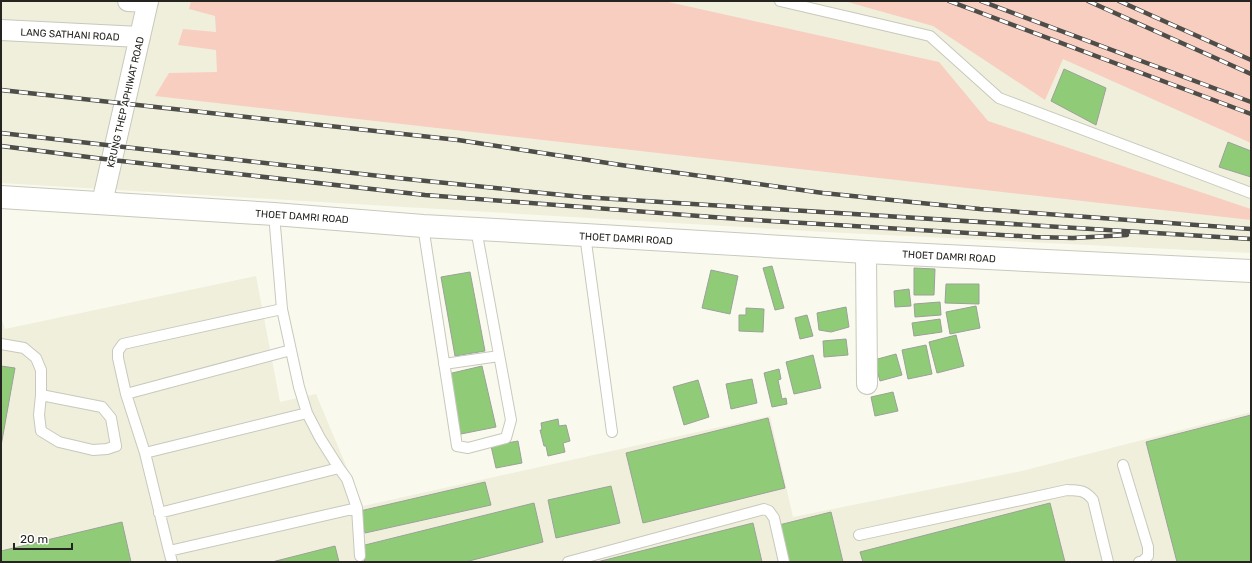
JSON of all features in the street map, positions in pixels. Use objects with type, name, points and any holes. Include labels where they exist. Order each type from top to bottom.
[{"type":"street","points":[[128,1],[148,2]]},
{"type":"street","name":"KRUNG THEP APHIWAT ROAD","points":[[102,203],[148,2]]},
{"type":"street","name":"LANG SATHANI ROAD","points":[[1,30],[140,37]]},
{"type":"street","name":"THOET DAMRI ROAD","points":[[1,197],[274,214],[423,226],[866,252],[1251,271]]},
{"type":"street","points":[[866,252],[867,384]]},
{"type":"lane","points":[[780,1],[930,36],[999,98],[1251,193]]},
{"type":"lane","points":[[274,214],[282,309],[299,387],[306,413],[338,468],[347,479],[357,508],[360,556]]},
{"type":"lane","points":[[423,226],[457,446],[468,448],[506,438],[511,420],[476,228]]},
{"type":"lane","points":[[585,235],[612,432]]},
{"type":"lane","points":[[172,562],[145,452],[126,394],[118,358],[118,351],[123,344],[282,309]]},
{"type":"lane","points":[[1,344],[24,348],[36,358],[41,370],[39,415],[41,432],[60,442],[93,450],[107,450],[116,446],[111,418],[102,407],[41,395]]},
{"type":"lane","points":[[126,394],[291,350]]},
{"type":"lane","points":[[444,364],[500,356]]},
{"type":"lane","points":[[145,452],[306,413]]},
{"type":"lane","points":[[1123,465],[1148,547],[1148,556],[1143,561],[1139,562]]},
{"type":"lane","points":[[159,513],[338,468]]},
{"type":"lane","points":[[859,535],[1067,490],[1082,491],[1088,494],[1093,500],[1108,562]]},
{"type":"lane","points":[[169,551],[357,508]]},
{"type":"lane","points":[[568,562],[764,509],[769,511],[774,518],[784,562]]},
{"type":"shaded area","points":[[1,1],[1251,1],[1251,253],[825,232],[1,183]]},
{"type":"shaded area","points":[[191,1],[664,1],[939,62],[988,121],[1251,209],[1251,220],[155,96],[169,73],[217,72],[216,50],[178,45],[183,29],[216,32],[215,16],[189,9]]},
{"type":"shaded area","points":[[844,1],[1251,1],[1251,143],[1063,59],[1045,100],[933,26]]},
{"type":"shaded area","points":[[256,276],[280,402],[316,394],[363,506],[770,416],[793,517],[1022,471],[1251,412],[1251,562],[1,562],[1,317],[5,329]]},
{"type":"building","points":[[1064,69],[1106,88],[1096,125],[1051,101]]},
{"type":"building","points":[[1228,142],[1251,151],[1251,177],[1219,167]]},
{"type":"building","points":[[772,266],[784,308],[775,310],[763,268]]},
{"type":"building","points":[[914,268],[935,269],[934,295],[914,295]]},
{"type":"building","points":[[711,270],[738,276],[730,314],[702,308]]},
{"type":"building","points":[[470,272],[485,351],[455,356],[441,277]]},
{"type":"building","points":[[946,284],[979,284],[979,304],[945,303]]},
{"type":"building","points":[[909,289],[911,306],[895,307],[894,291]]},
{"type":"building","points":[[940,302],[941,315],[915,317],[914,304]]},
{"type":"building","points":[[976,306],[980,328],[950,334],[946,312]]},
{"type":"building","points":[[846,307],[849,327],[831,332],[819,330],[817,313]]},
{"type":"building","points":[[746,308],[764,309],[763,332],[739,331],[739,315],[746,315]]},
{"type":"building","points":[[807,315],[813,336],[800,339],[795,318]]},
{"type":"building","points":[[940,319],[942,332],[914,336],[912,323]]},
{"type":"building","points":[[956,335],[964,366],[937,373],[929,342]]},
{"type":"building","points":[[846,339],[848,355],[824,357],[823,341]]},
{"type":"building","points":[[926,345],[932,374],[908,379],[902,350]]},
{"type":"building","points":[[896,354],[902,375],[880,381],[874,360]]},
{"type":"building","points":[[813,355],[821,388],[794,394],[786,362]]},
{"type":"building","points":[[1,366],[15,368],[1,446]]},
{"type":"building","points":[[482,366],[496,427],[461,434],[448,374]]},
{"type":"building","points":[[779,369],[781,379],[778,380],[782,399],[786,398],[787,404],[772,407],[764,373]]},
{"type":"building","points":[[752,379],[757,403],[731,409],[726,384]]},
{"type":"building","points":[[698,380],[709,417],[684,425],[673,387]]},
{"type":"building","points":[[893,392],[898,411],[875,416],[871,397]]},
{"type":"building","points":[[1251,415],[1251,562],[1177,562],[1146,442]]},
{"type":"building","points":[[768,418],[785,488],[643,523],[626,453]]},
{"type":"building","points":[[558,419],[559,426],[566,425],[570,441],[563,443],[565,452],[548,456],[540,430],[542,430],[541,423]]},
{"type":"building","points":[[518,441],[522,463],[496,468],[491,446]]},
{"type":"building","points":[[485,482],[491,505],[365,533],[360,511]]},
{"type":"building","points":[[611,486],[620,523],[556,538],[548,500]]},
{"type":"building","points":[[534,503],[543,542],[465,562],[365,562],[361,546]]},
{"type":"building","points":[[1050,503],[1065,562],[863,562],[860,552]]},
{"type":"building","points":[[831,512],[843,562],[784,562],[775,526]]},
{"type":"building","points":[[122,522],[131,562],[1,562],[1,551]]},
{"type":"building","points":[[753,523],[762,562],[597,562]]},
{"type":"building","points":[[335,546],[339,562],[272,562]]},
{"type":"railway","points":[[949,1],[1251,114]]},
{"type":"railway","points":[[981,1],[1251,102]]},
{"type":"railway","points":[[1088,1],[1251,74]]},
{"type":"railway","points":[[1119,1],[1251,60]]},
{"type":"railway","points":[[1,90],[458,140],[621,165],[823,193],[980,209],[1251,229]]},
{"type":"railway","points":[[1,133],[397,178],[582,197],[1251,239]]},
{"type":"railway","points":[[1,146],[425,195],[738,219],[1035,237],[1073,238],[1127,235]]}]
